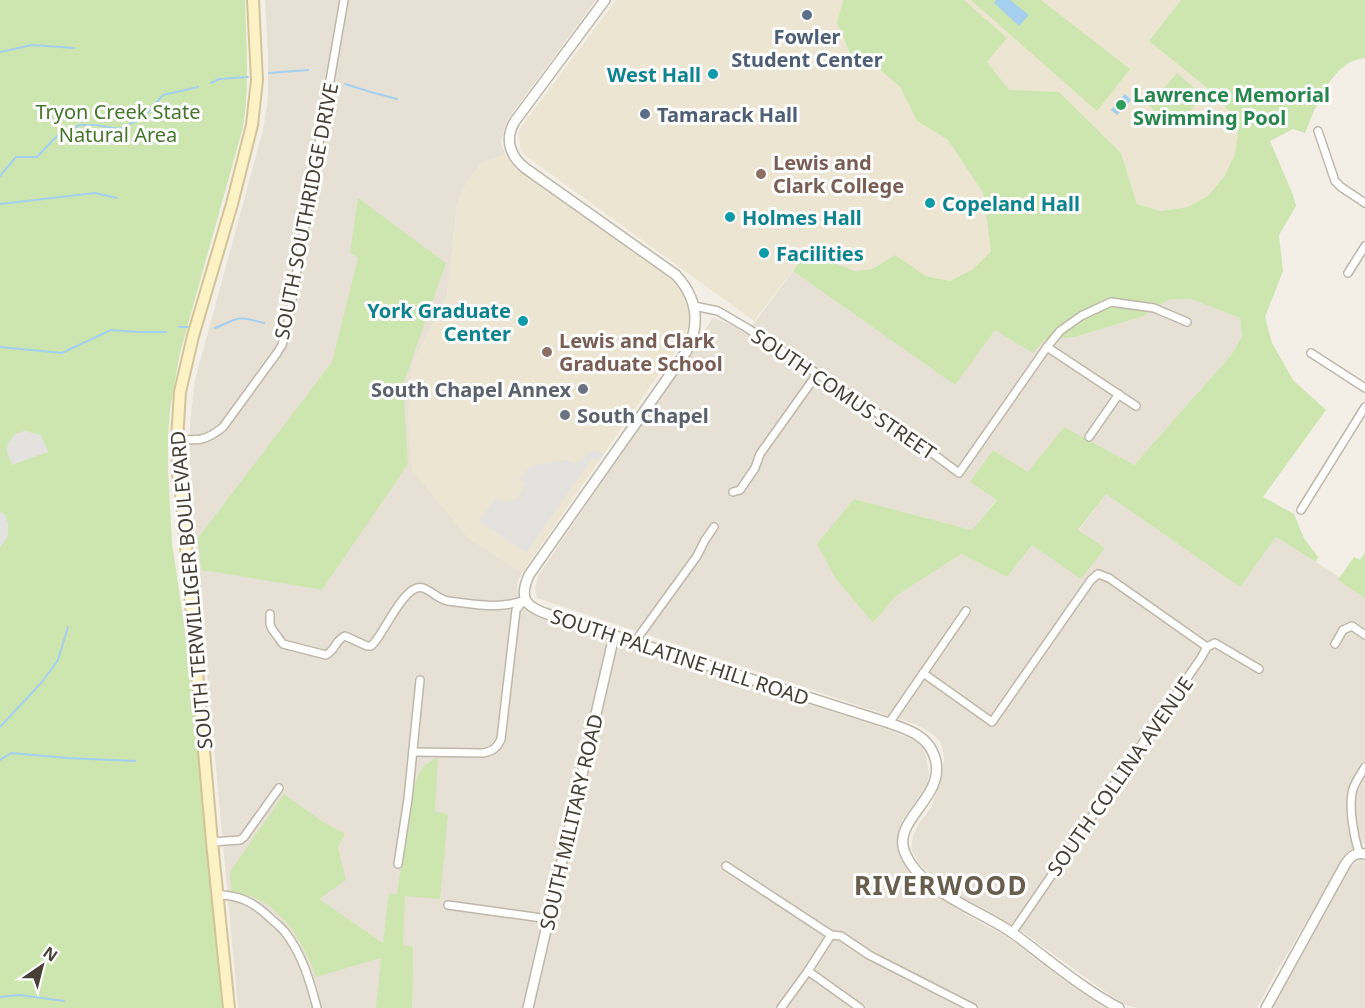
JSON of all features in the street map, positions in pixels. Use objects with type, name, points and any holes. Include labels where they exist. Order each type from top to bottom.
[{"type":"main road","name":"SOUTH TERWILLIGER BOULEVARD","points":[[229,1008],[178,474],[177,439],[178,409],[193,336],[232,204],[252,125],[257,80],[253,0]]},
{"type":"street","name":"SOUTH SOUTHRIDGE DRIVE","points":[[177,439],[196,441],[205,439],[223,427],[282,345],[288,328],[344,0]]},
{"type":"street","points":[[413,752],[483,753],[495,749],[501,739],[516,610],[525,600],[524,590],[529,575],[686,352],[693,336],[695,319],[691,297],[671,271],[525,168],[516,159],[509,146],[510,131],[515,121],[605,0]]},
{"type":"street","points":[[1318,131],[1335,181],[1365,202]]},
{"type":"street","points":[[1348,273],[1365,246]]},
{"type":"street","points":[[1136,406],[1047,347],[1060,332],[1081,315],[1111,302],[1154,308],[1187,322]]},
{"type":"street","name":"SOUTH COMUS STREET","points":[[694,306],[724,313],[885,418],[959,473],[1047,347]]},
{"type":"street","points":[[1311,353],[1365,388]]},
{"type":"street","points":[[733,492],[740,490],[754,470],[760,454],[817,374]]},
{"type":"street","points":[[1089,437],[1119,394]]},
{"type":"street","points":[[1301,510],[1365,407]]},
{"type":"street","points":[[637,642],[639,636],[698,556],[714,527]]},
{"type":"street","points":[[923,673],[992,722],[1091,580],[1098,574],[1109,578],[1207,647],[1215,643],[1258,669]]},
{"type":"street","points":[[270,614],[270,624],[280,642],[326,655],[332,652],[341,638],[345,636],[371,646],[376,642],[407,594],[417,588],[423,588],[448,601],[501,606],[525,600]]},
{"type":"street","name":"SOUTH PALATINE HILL ROAD","points":[[525,600],[541,612],[889,723],[924,739],[933,754],[936,777],[933,787],[903,835],[902,845],[906,856],[919,873],[942,892],[1012,933],[1074,979],[1119,1008]]},
{"type":"street","points":[[889,723],[966,611]]},
{"type":"street","points":[[1335,644],[1339,635],[1347,627],[1352,626],[1365,635]]},
{"type":"street","name":"SOUTH MILITARY ROAD","points":[[528,1008],[614,636]]},
{"type":"street","name":"SOUTH COLLINA AVENUE","points":[[1012,933],[1207,647]]},
{"type":"street","points":[[398,864],[420,680]]},
{"type":"street","points":[[1266,1008],[1346,863],[1354,855],[1362,853],[1356,842],[1352,797],[1353,788],[1365,767]]},
{"type":"street","points":[[212,842],[243,839],[279,788]]},
{"type":"street","points":[[726,866],[831,935],[841,936],[869,955],[973,1008]]},
{"type":"street","points":[[218,895],[235,896],[250,902],[284,931],[303,962],[317,1008]]},
{"type":"street","points":[[448,905],[549,919]]},
{"type":"street","points":[[781,1008],[831,935]]},
{"type":"street","points":[[808,971],[860,1008]]},
{"type":"shaded area","points":[[265,0],[596,0],[508,119],[501,142],[505,155],[482,162],[457,204],[447,296],[412,364],[466,536],[522,573],[517,583],[518,598],[523,607],[540,618],[637,646],[914,740],[922,747],[926,755],[929,775],[926,787],[903,819],[899,830],[898,850],[901,858],[914,876],[941,898],[1007,937],[1070,985],[1105,1008],[238,1008],[193,517],[190,423],[195,380],[263,130],[268,98]]},
{"type":"shaded area","name":"Lewis and Clark College","points":[[616,0],[843,0],[837,23],[856,67],[878,68],[900,87],[917,121],[948,140],[983,193],[991,251],[973,269],[950,281],[926,276],[895,255],[872,269],[855,271],[807,252],[754,321],[526,156],[521,150],[518,134],[521,127]]},
{"type":"shaded area","points":[[964,0],[1181,0],[1149,41],[1216,95],[1232,116],[1238,134],[1235,154],[1224,177],[1208,197],[1188,207],[1161,211],[1137,204],[1121,153],[1059,92],[1009,91],[987,62],[1006,38]]},
{"type":"shaded area","name":"Lewis and Clark Graduate School","points":[[505,155],[519,170],[670,276],[680,286],[690,311],[688,327],[683,339],[522,573],[466,536],[412,470],[408,417],[412,364],[447,296],[457,205],[466,183],[482,162]]},
{"type":"shaded area","points":[[793,271],[955,384],[995,329],[1044,340],[1075,337],[1144,316],[1168,300],[1191,299],[1240,318],[1242,337],[1231,355],[1134,465],[1028,472],[993,450],[997,499],[972,530],[854,499],[873,623],[896,596],[961,554],[1007,577],[1032,545],[1078,531],[1106,494],[1239,586],[1276,537],[1365,593],[1365,842],[1345,856],[1257,1008],[1138,1008],[1122,1004],[1024,933],[971,905],[930,875],[919,863],[911,849],[913,836],[919,823],[931,808],[942,775],[944,757],[941,743],[934,735],[917,725],[537,598],[535,589],[538,576],[713,318],[734,326],[746,334]]},
{"type":"shaded area","points":[[25,431],[41,435],[48,452],[12,465],[7,452],[8,443],[15,434]]},
{"type":"shaded area","points":[[590,451],[603,454],[599,461],[592,458],[526,553],[479,521],[496,497],[502,503],[519,498],[525,482],[520,480],[525,471],[536,465],[562,460],[575,464]]},
{"type":"shaded area","points":[[0,511],[5,515],[8,523],[8,537],[0,547]]},
{"type":"shaded area","points":[[1361,859],[1365,860],[1365,1008],[1272,1008],[1350,867]]},
{"type":"green space","name":"Tryon Creek State Natural Area","points":[[0,0],[245,0],[247,79],[243,127],[180,353],[170,409],[168,438],[172,543],[196,705],[222,1008],[0,1008]]},
{"type":"green space","points":[[843,0],[964,0],[1007,38],[987,62],[1009,90],[1059,92],[1121,153],[1137,204],[1161,211],[1188,207],[1208,196],[1224,177],[1235,154],[1238,134],[1232,116],[1216,95],[1149,41],[1181,0],[1365,0],[1365,58],[1353,61],[1334,76],[1320,98],[1305,133],[1293,129],[1270,141],[1296,206],[1279,235],[1283,271],[1265,317],[1272,343],[1293,380],[1326,410],[1263,497],[1294,514],[1304,538],[1318,557],[1316,562],[1276,537],[1240,587],[1106,494],[1078,530],[1105,548],[1081,579],[1032,545],[1007,577],[961,554],[896,596],[873,623],[836,579],[817,544],[854,499],[972,530],[997,500],[970,482],[993,450],[1028,472],[1064,427],[1134,465],[1231,355],[1242,337],[1240,318],[1191,299],[1168,300],[1144,316],[1075,337],[1044,340],[1033,353],[995,330],[955,385],[793,271],[807,252],[855,271],[872,269],[895,255],[926,276],[950,281],[973,269],[991,251],[983,193],[948,140],[917,121],[900,87],[878,68],[856,67],[837,23]]},
{"type":"green space","points":[[971,0],[1041,0],[1130,69],[1097,111]]},
{"type":"green space","points":[[1177,73],[1203,96],[1176,128],[1149,106]]},
{"type":"green space","points":[[358,198],[446,263],[403,385],[408,464],[322,590],[201,570],[198,538],[332,362],[358,258],[350,253]]},
{"type":"green space","points":[[1365,552],[1365,598],[1338,580],[1354,557],[1360,560]]},
{"type":"green space","points":[[438,757],[435,812],[448,814],[440,899],[405,896],[403,945],[413,947],[412,1008],[376,1008],[381,958],[316,977],[300,941],[284,920],[264,903],[250,896],[234,893],[231,889],[230,872],[284,794],[323,822],[345,834],[338,847],[346,880],[319,899],[383,943],[389,893],[397,894],[412,793],[424,767]]},
{"type":"water","points":[[996,0],[1010,0],[1029,15],[1019,26],[994,3]]},
{"type":"water","name":"Lawrence Memorial Swimming Pool","points":[[1125,94],[1131,100],[1117,115],[1111,110]]},
{"type":"waterway","points":[[0,52],[32,45],[74,48]]},
{"type":"waterway","points":[[269,73],[308,70]]},
{"type":"waterway","points":[[211,83],[219,79],[248,77]]},
{"type":"waterway","points":[[345,84],[397,99]]},
{"type":"waterway","points":[[146,114],[163,95],[198,87]]},
{"type":"waterway","points":[[0,176],[16,157],[37,157],[58,135],[80,125],[120,129],[138,120]]},
{"type":"waterway","points":[[0,204],[95,193],[117,198]]},
{"type":"waterway","points":[[215,328],[241,318],[264,323]]},
{"type":"waterway","points":[[179,327],[192,327]]},
{"type":"waterway","points":[[0,347],[62,353],[111,330],[166,332]]},
{"type":"waterway","points":[[0,727],[42,682],[58,660],[68,627]]},
{"type":"waterway","points":[[0,760],[11,753],[135,761]]},
{"type":"waterway","points":[[0,997],[20,995],[64,1001]]},
{"type":"place","name":"Fowler Student Center","points":[[807,15]]},
{"type":"place","name":"West Hall","points":[[713,74]]},
{"type":"place","name":"Lawrence Memorial Swimming Pool","points":[[1121,105]]},
{"type":"place","name":"Tamarack Hall","points":[[645,114]]},
{"type":"place","name":"Lewis and Clark College","points":[[761,174]]},
{"type":"place","name":"Copeland Hall","points":[[930,203]]},
{"type":"place","name":"Holmes Hall","points":[[730,217]]},
{"type":"place","name":"Facilities","points":[[764,253]]},
{"type":"place","name":"York Graduate Center","points":[[523,321]]},
{"type":"place","name":"Lewis and Clark Graduate School","points":[[547,352]]},
{"type":"place","name":"South Chapel Annex","points":[[583,389]]},
{"type":"place","name":"South Chapel","points":[[565,415]]},
{"type":"district","name":"RIVERWOOD","points":[[941,885]]}]
